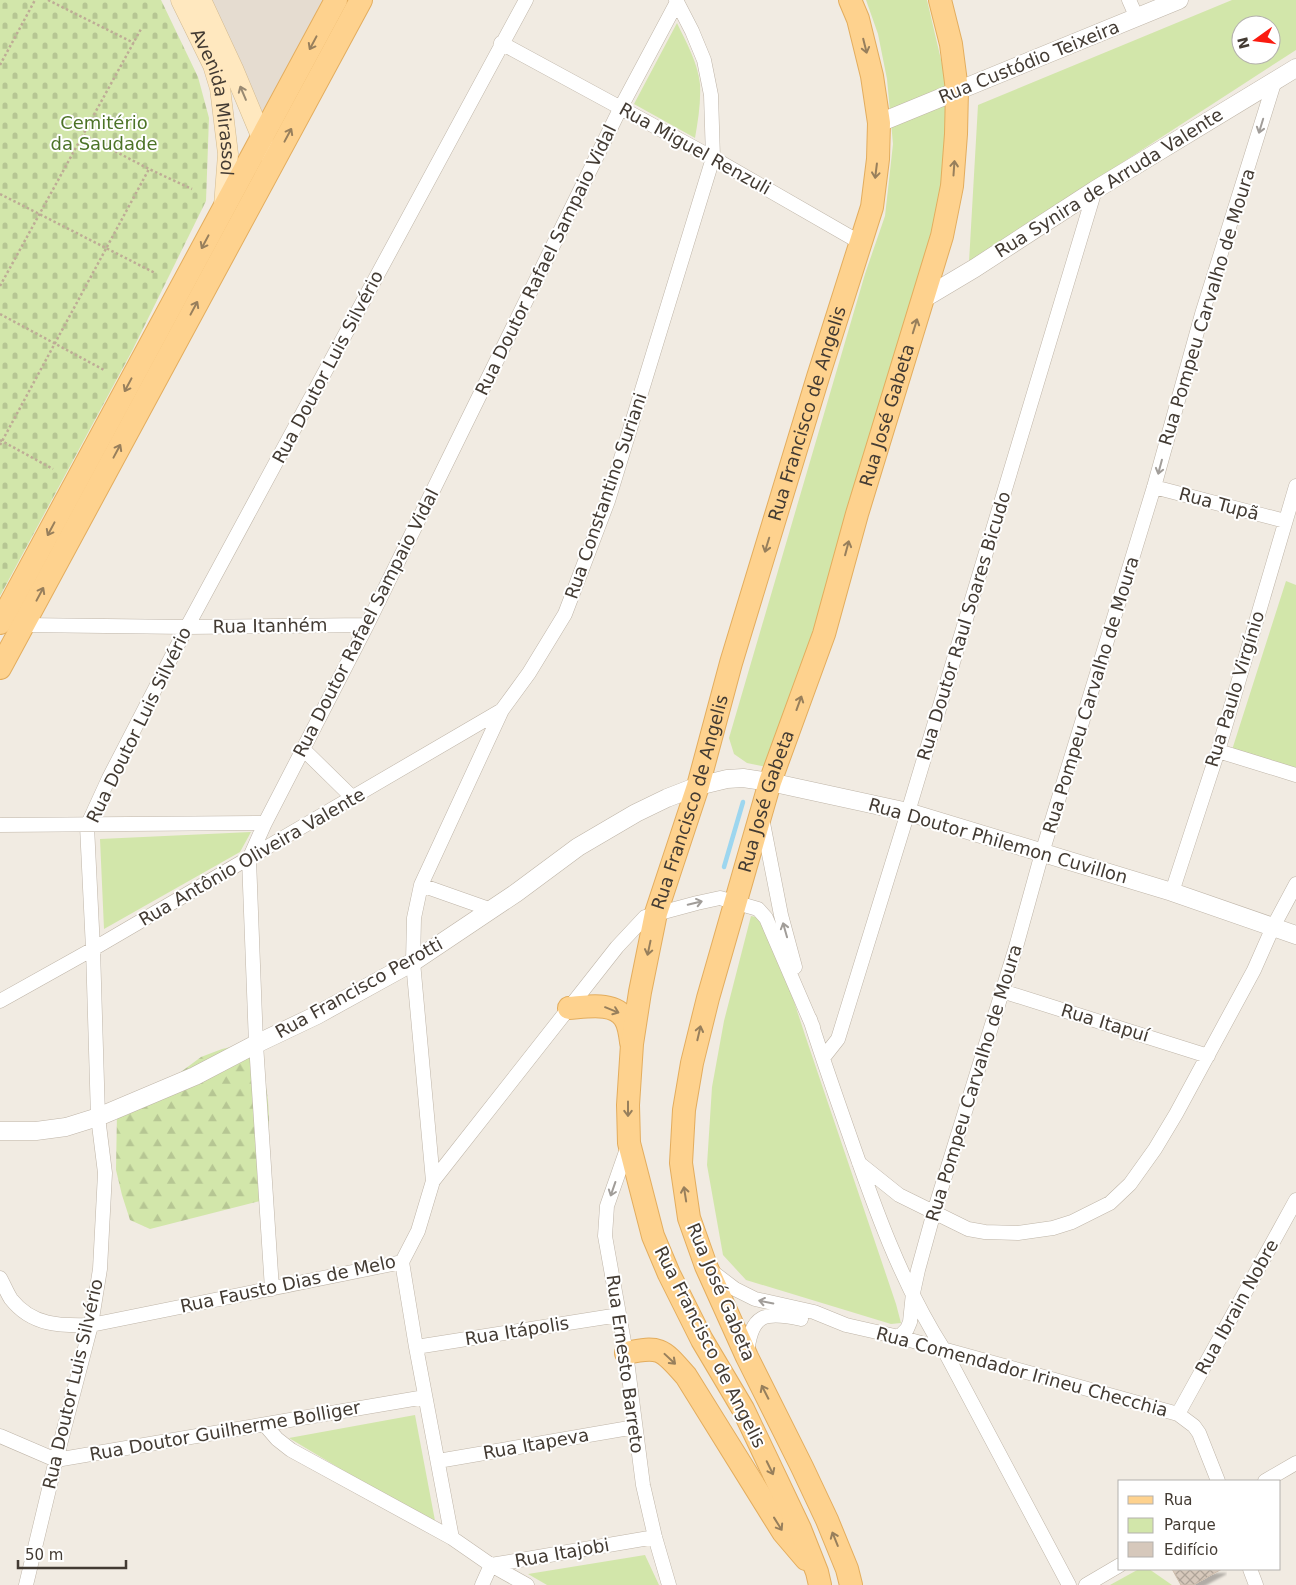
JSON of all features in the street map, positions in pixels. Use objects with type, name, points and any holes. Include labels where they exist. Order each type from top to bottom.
[{"type":"main road","name":"Avenida Mirassol","points":[[181,0],[213,65],[220,88],[228,154],[224,209]]},
{"type":"main road","name":"Avenida Mirassol","points":[[201,0],[262,138],[268,172]]},
{"type":"main road","points":[[0,623],[336,0]]},
{"type":"main road","points":[[0,668],[361,0]]},
{"type":"main road","name":"Rua Francisco de Angelis","points":[[818,1579],[800,1529],[743,1409],[702,1340],[669,1274],[653,1236],[629,1143],[628,1105],[632,1044],[640,992],[656,914],[698,786],[731,663],[872,207],[878,159],[879,123],[872,76],[858,19],[850,0]]},
{"type":"main road","name":"Rua José Gabeta","points":[[851,1585],[847,1569],[819,1502],[747,1357],[706,1266],[689,1218],[681,1163],[684,1110],[692,1064],[708,998],[770,782],[824,634],[856,514],[942,236],[952,186],[957,90],[950,44],[940,0]]},
{"type":"main road","points":[[569,1008],[594,1006],[614,1010],[624,1017],[629,1027],[632,1044]]},
{"type":"main road","points":[[626,1353],[651,1348],[659,1350],[670,1357],[686,1376],[782,1532],[818,1579]]},
{"type":"street","name":"Rua Doutor Luis Silvério","points":[[26,1585],[91,1325],[100,1269],[105,1173],[98,1117],[87,826],[109,778],[187,627],[526,0]]},
{"type":"street","points":[[1129,0],[1137,18]]},
{"type":"street","name":"Rua Custódio Teixeira","points":[[879,123],[1180,0]]},
{"type":"street","name":"Rua Doutor Rafael Sampaio Vidal","points":[[272,1289],[256,1044],[249,859],[265,823],[367,625],[621,107],[676,1]]},
{"type":"street","name":"Rua Constantino Suriani","points":[[432,1182],[413,962],[414,918],[421,885],[502,710],[530,673],[553,636],[565,614],[577,584],[608,501],[713,158],[711,95],[704,60],[692,31],[676,1]]},
{"type":"street","name":"Rua Miguel Renzuli","points":[[502,42],[713,158],[861,244]]},
{"type":"street","name":"Rua Synira de Arruda Valente","points":[[923,299],[975,268],[1095,190],[1296,68]]},
{"type":"street","name":"Rua Pompeu Carvalho de Moura","points":[[899,1337],[907,1329],[910,1322],[918,1270],[934,1212],[1154,487],[1202,314],[1275,80]]},
{"type":"street","name":"Rua Doutor Raul Soares Bicudo","points":[[823,1058],[838,1039],[1095,190]]},
{"type":"street","name":"Rua Paulo Virgínio","points":[[1172,892],[1218,751],[1296,486]]},
{"type":"street","name":"Rua Tupã","points":[[1154,487],[1285,521]]},
{"type":"street","name":"Rua Itanhém","points":[[23,625],[187,627],[367,625]]},
{"type":"street","name":"Rua Antônio Oliveira Valente","points":[[0,1001],[249,859],[502,710]]},
{"type":"street","points":[[303,749],[353,798]]},
{"type":"street","points":[[1218,751],[1296,775]]},
{"type":"street","name":"Rua Doutor Philemon Cuvillon","points":[[666,798],[698,786],[727,779],[743,778],[770,782],[908,812],[1172,892],[1296,935]]},
{"type":"street","name":"Rua Francisco Perotti","points":[[0,1131],[36,1132],[66,1127],[98,1117],[195,1076],[317,1015],[413,962],[492,910],[578,847],[666,798]]},
{"type":"street","points":[[761,812],[780,916],[813,1027],[859,1162],[895,1258],[928,1326],[944,1350],[1069,1585]]},
{"type":"street","points":[[0,825],[87,826],[265,823]]},
{"type":"street","points":[[859,1162],[899,1195],[968,1229],[985,1232],[1036,1232],[1062,1225],[1110,1203],[1130,1184],[1155,1149],[1254,970],[1273,927],[1296,884]]},
{"type":"street","points":[[421,885],[492,910]]},
{"type":"street","name":"Rua Fausto Dias de Melo","points":[[0,1278],[12,1300],[27,1314],[44,1323],[65,1326],[91,1325],[402,1262],[418,1231],[432,1182],[617,946],[645,918],[656,914],[697,902],[720,898],[758,909],[766,918],[813,1027]]},
{"type":"street","name":"Rua Itapuí","points":[[1002,991],[1208,1056]]},
{"type":"street","name":"Rua Ernesto Barreto","points":[[629,1143],[607,1206],[606,1236],[626,1353],[643,1485],[669,1585]]},
{"type":"street","name":"Rua Ibrain Nobre","points":[[1178,1414],[1296,1200]]},
{"type":"street","points":[[402,1262],[452,1538]]},
{"type":"street","name":"Rua Comendador Irineu Checchia","points":[[706,1266],[735,1290],[755,1300],[814,1312],[846,1325],[899,1337],[1178,1414],[1194,1426],[1199,1433],[1218,1480]]},
{"type":"street","name":"Rua Itápolis","points":[[416,1347],[619,1315]]},
{"type":"street","name":"Rua Comendador Irineu Checchia","points":[[747,1357],[752,1327],[756,1322],[765,1317],[785,1316],[822,1324],[846,1325]]},
{"type":"street","name":"Rua Doutor Guilherme Bolliger","points":[[56,1460],[425,1397]]},
{"type":"street","points":[[265,1425],[277,1439],[291,1450],[452,1538],[491,1565],[527,1585]]},
{"type":"street","name":"Rua Itapeva","points":[[438,1461],[635,1427]]},
{"type":"street","points":[[0,1436],[56,1460]]},
{"type":"street","points":[[1267,1480],[1296,1463]]},
{"type":"street","name":"Rua Itajobi","points":[[482,1585],[491,1565],[655,1537]]},
{"type":"street","points":[[1086,1585],[1118,1566]]},
{"type":"street","points":[[1250,1570],[1256,1585]]},
{"type":"path","points":[[0,65],[35,0]]},
{"type":"path","points":[[48,0],[134,43]]},
{"type":"path","points":[[0,286],[141,29]]},
{"type":"path","points":[[83,135],[192,189]]},
{"type":"path","points":[[0,445],[149,169]]},
{"type":"path","points":[[0,194],[155,273]]},
{"type":"path","points":[[0,314],[104,370]]},
{"type":"path","points":[[1,440],[53,469]]},
{"type":"shaded area","points":[[198,0],[351,0],[265,155]]},
{"type":"green space","name":"Cemitério da Saudade","points":[[0,0],[161,0],[198,77],[209,118],[206,201],[132,351],[0,596]]},
{"type":"green space","points":[[866,0],[927,0],[946,81],[949,198],[772,768],[747,763],[734,754],[729,738],[865,274],[885,216],[893,144],[887,79],[878,34]]},
{"type":"green space","points":[[1232,0],[1296,0],[1296,50],[1281,60],[1281,15],[1231,15],[1231,65],[1273,65],[969,262],[978,105]]},
{"type":"green space","points":[[677,23],[699,76],[700,105],[695,138],[634,104]]},
{"type":"green space","points":[[1286,581],[1296,585],[1296,771],[1231,753]]},
{"type":"green space","points":[[251,832],[240,852],[104,929],[100,839]]},
{"type":"green space","points":[[751,916],[760,918],[772,934],[901,1323],[891,1324],[746,1280],[723,1255],[707,1165],[712,1087],[724,1021]]},
{"type":"green space","points":[[244,1044],[260,1071],[267,1091],[269,1140],[264,1200],[150,1229],[130,1220],[116,1170],[117,1113],[166,1083],[201,1057],[222,1049]]},
{"type":"green space","points":[[415,1415],[436,1526],[289,1438]]},
{"type":"green space","points":[[645,1555],[659,1585],[547,1585],[528,1574]]},
{"type":"green space","points":[[1137,1570],[1150,1570],[1172,1585],[1110,1585]]},
{"type":"building","points":[[1173,1570],[1220,1570],[1193,1585],[1181,1585]]},
{"type":"waterway","points":[[724,867],[743,802]]}]
